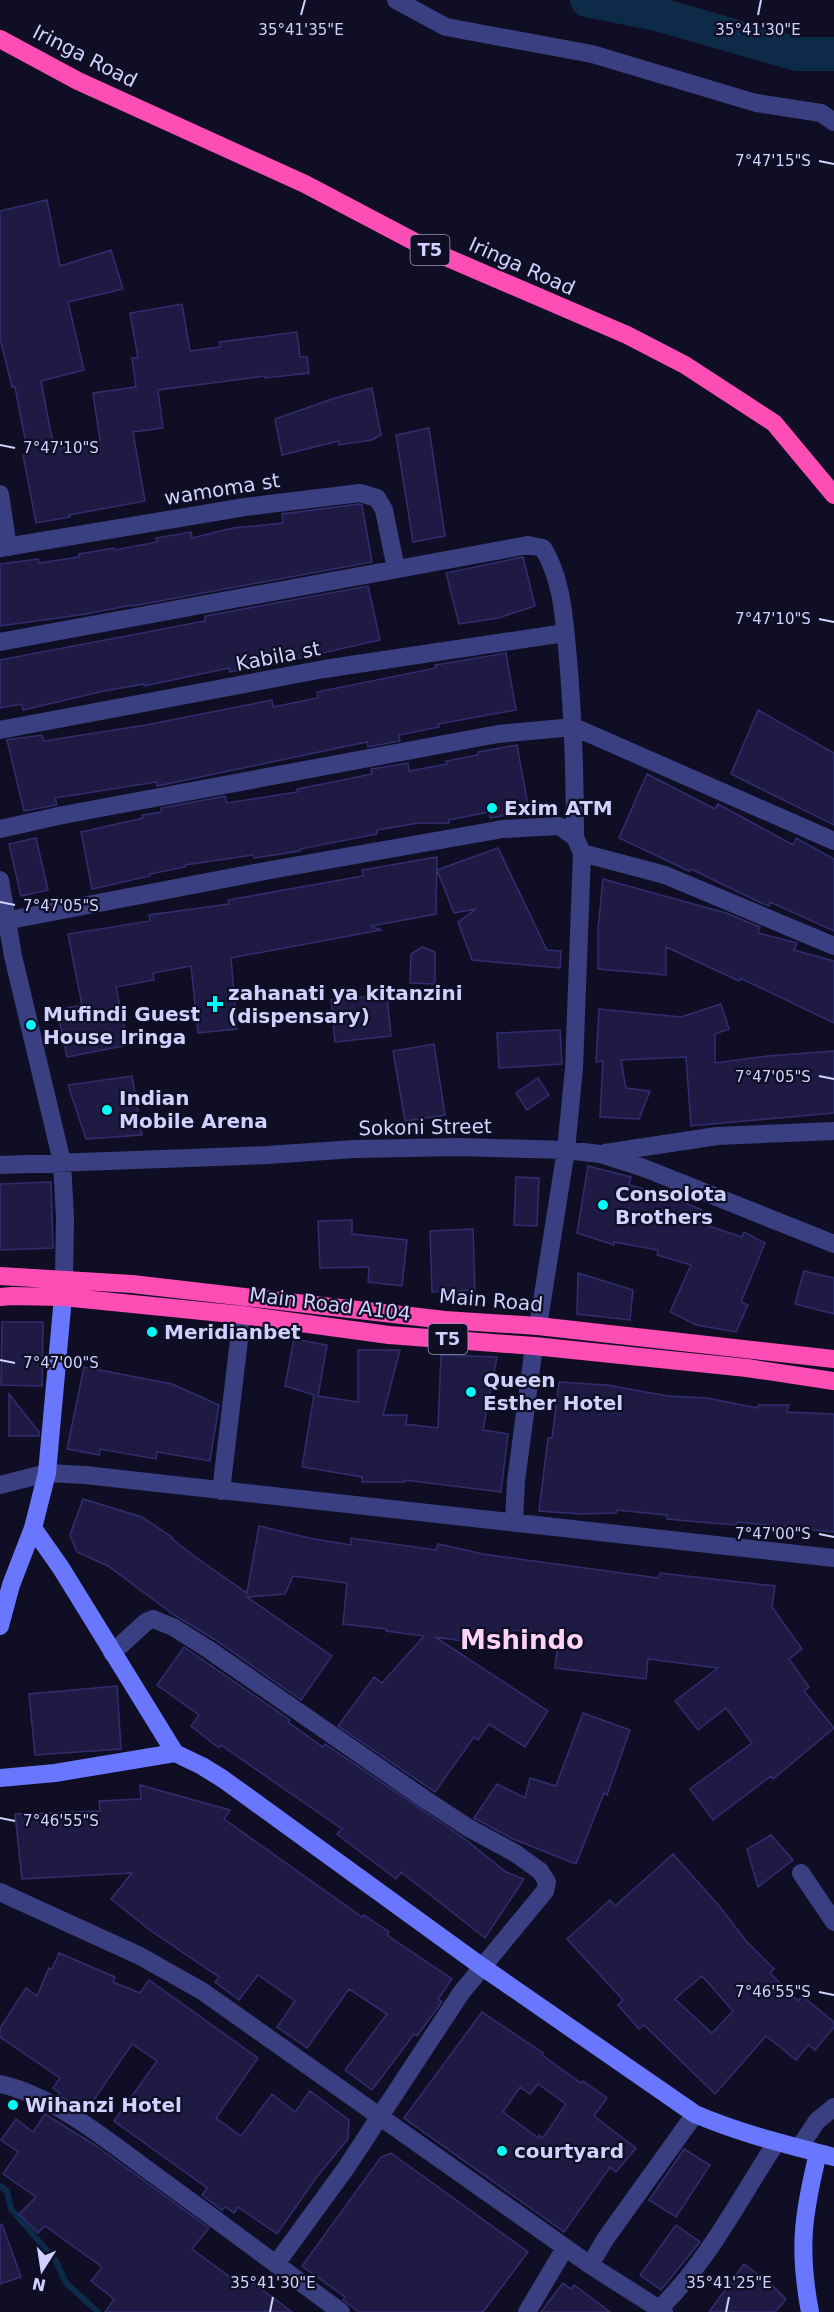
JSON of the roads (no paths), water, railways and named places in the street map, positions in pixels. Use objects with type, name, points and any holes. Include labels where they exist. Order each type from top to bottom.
[{"type":"highway","name":"Iringa Road","points":[[0,39],[78,81],[305,184],[434,252],[627,335],[685,365],[774,423],[834,495]]},
{"type":"highway","name":"Main Road","points":[[0,1276],[64,1288],[132,1284],[445,1320],[538,1326],[834,1359]]},
{"type":"highway","name":"Main Road A104","points":[[0,1298],[64,1288],[389,1335],[534,1346],[747,1368],[834,1381]]},
{"type":"street","points":[[396,0],[446,27],[592,54],[756,103],[821,113],[834,122]]},
{"type":"street","name":"wamoma st","points":[[4,548],[244,507],[360,493],[377,498],[384,510],[396,569]]},
{"type":"street","points":[[0,494],[4,548]]},
{"type":"street","points":[[0,642],[528,544],[543,548],[558,580],[565,633],[574,727],[579,845],[574,1068],[566,1149],[538,1326]]},
{"type":"street","name":"Kabila st","points":[[0,730],[324,669],[565,633]]},
{"type":"street","points":[[0,829],[63,815],[498,734],[574,727],[834,841]]},
{"type":"street","points":[[3,922],[265,871],[503,829],[559,826],[579,845],[665,875],[834,946]]},
{"type":"street","points":[[0,880],[3,922],[62,1162],[65,1218],[64,1288],[47,1473],[33,1528],[11,1585],[0,1626]]},
{"type":"street","points":[[600,1154],[717,1136],[834,1131]]},
{"type":"street","name":"Sokoni Street","points":[[0,1165],[267,1155],[355,1149],[566,1149],[600,1154],[644,1168],[834,1244]]},
{"type":"street","points":[[220,1491],[242,1315]]},
{"type":"street","points":[[514,1522],[516,1481],[534,1346]]},
{"type":"street","points":[[0,1485],[47,1473],[95,1476],[834,1558]]},
{"type":"street","points":[[33,1528],[61,1568],[175,1753],[223,1779],[481,1966],[695,2114],[731,2129],[826,2155],[807,2199],[802,2241],[810,2312]]},
{"type":"street","points":[[112,1653],[146,1622],[153,1619],[173,1627],[423,1798],[467,1827],[515,1853],[540,1871],[548,1882],[545,1891],[461,1993],[346,2168],[276,2264]]},
{"type":"street","points":[[0,1778],[55,1773],[175,1753]]},
{"type":"street","points":[[801,1873],[834,1922]]},
{"type":"street","points":[[0,1892],[130,1951],[202,1991],[565,2248],[662,2310],[707,2251],[776,2143]]},
{"type":"street","points":[[0,2084],[16,2087],[49,2101],[131,2158],[341,2312]]},
{"type":"street","points":[[799,2148],[817,2121],[834,2107]]},
{"type":"street","points":[[590,2265],[606,2238],[695,2114]]},
{"type":"street","points":[[527,2312],[565,2248]]},
{"type":"waterway","points":[[587,0],[657,14],[797,54],[834,54]]},
{"type":"waterway","points":[[0,2186],[7,2191],[11,2209],[56,2261],[66,2283],[98,2312]]},
{"type":"place","name":"Exim ATM","points":[[492,808]]},
{"type":"place","name":"zahanati ya kitanzini (dispensary)","points":[[215,1004]]},
{"type":"place","name":"Mufindi Guest House Iringa","points":[[31,1025]]},
{"type":"place","name":"Indian Mobile Arena","points":[[107,1110]]},
{"type":"place","name":"Consolota Brothers","points":[[603,1205]]},
{"type":"place","name":"Meridianbet","points":[[152,1332]]},
{"type":"place","name":"Queen Esther Hotel","points":[[471,1392]]},
{"type":"place","name":"Wihanzi Hotel","points":[[13,2105]]},
{"type":"place","name":"courtyard","points":[[502,2151]]},
{"type":"district","name":"Mshindo","points":[[522,1640]]}]
